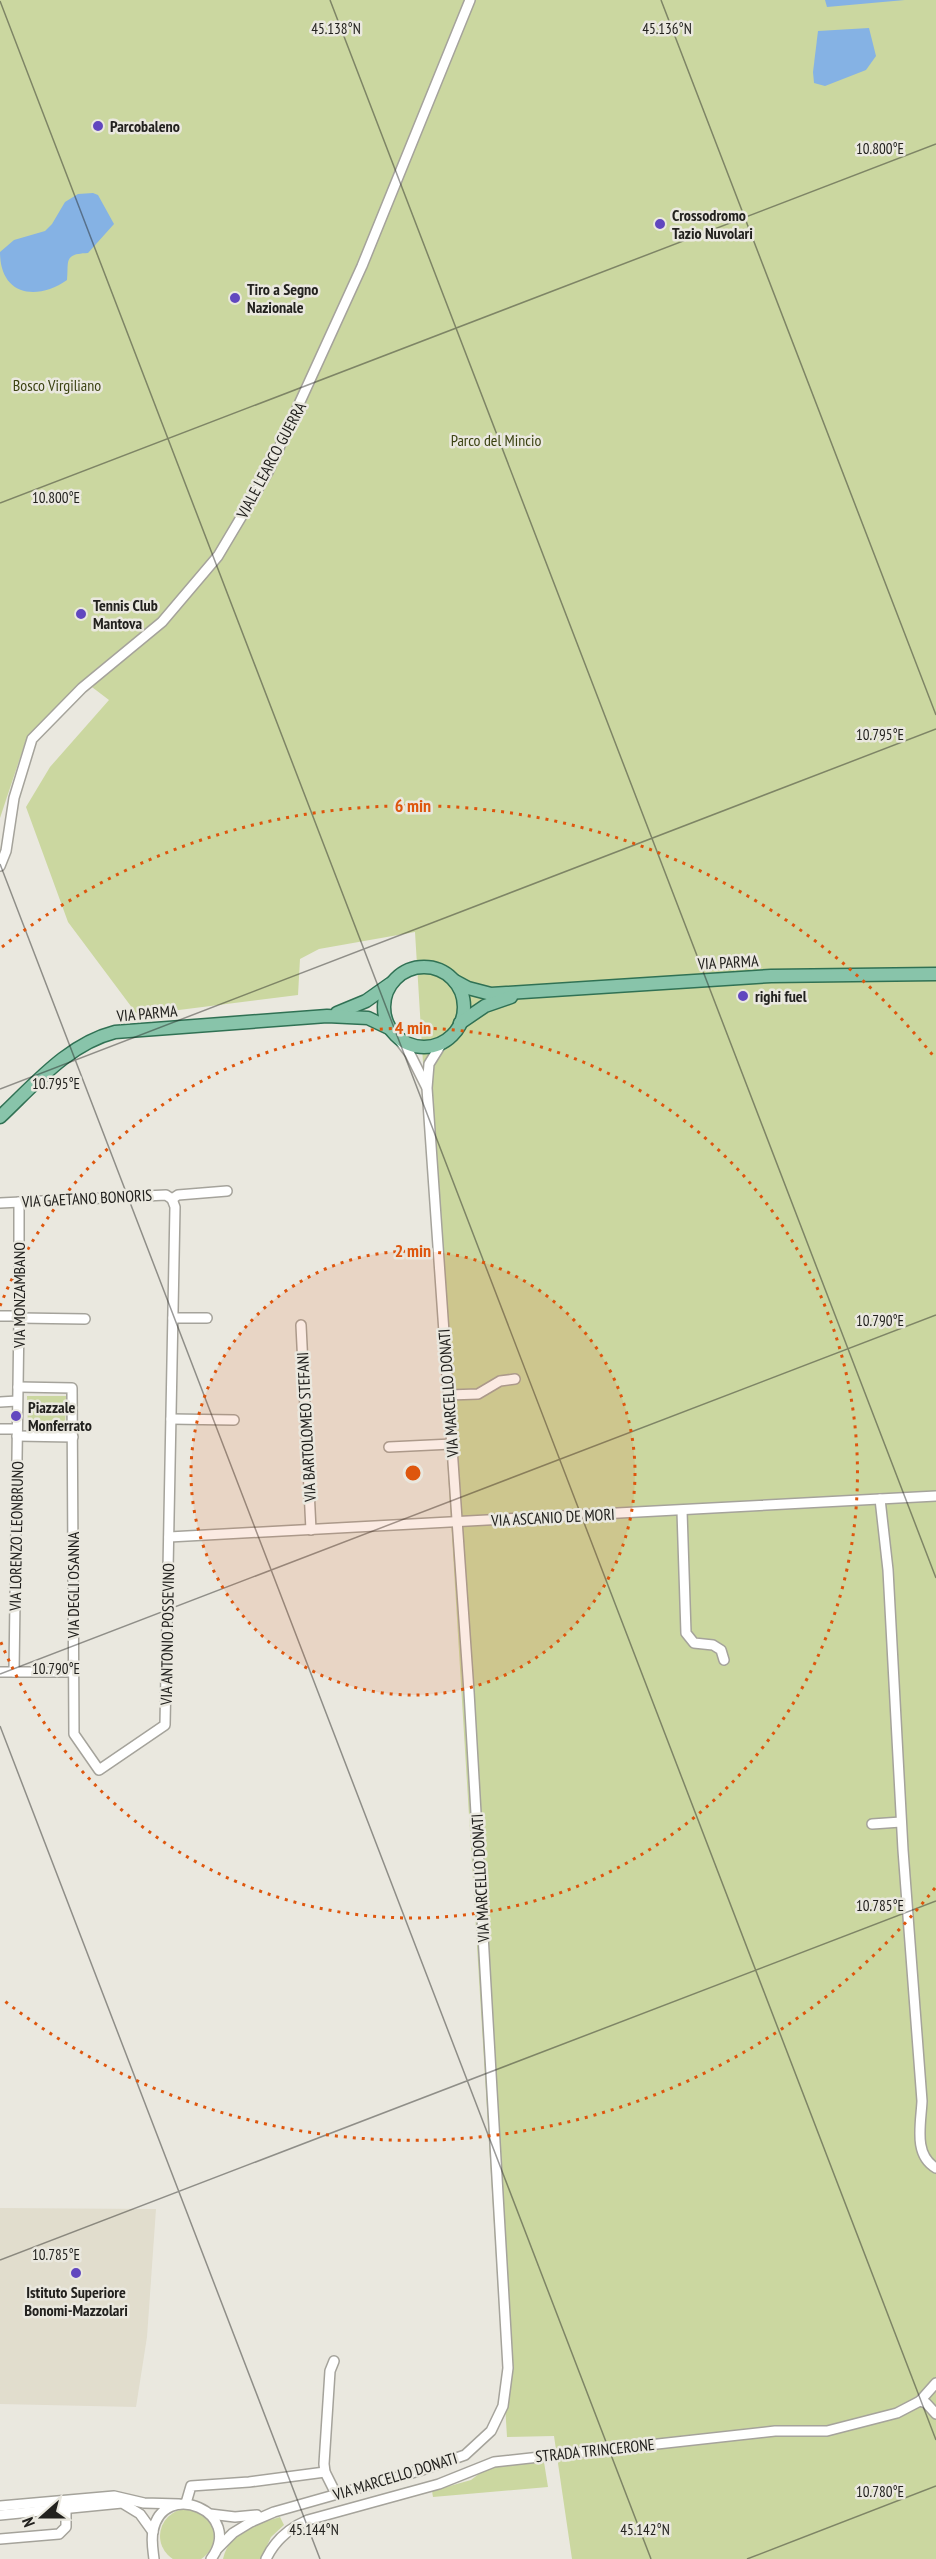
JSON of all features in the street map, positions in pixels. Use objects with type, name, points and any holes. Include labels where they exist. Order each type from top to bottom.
[{"type":"main road","points":[[423,966],[438,969],[455,981],[462,994],[464,1008],[460,1023],[453,1034],[442,1043],[417,1047],[393,1032],[383,1006],[390,983],[406,970],[423,966]]},
{"type":"main road","name":"VIA PARMA","points":[[455,981],[482,993],[523,993],[606,985],[771,976],[936,974]]},
{"type":"main road","name":"VIA PARMA","points":[[327,1016],[366,1001],[390,983]]},
{"type":"main road","name":"VIA PARMA","points":[[460,1023],[485,1006],[523,993]]},
{"type":"main road","name":"VIA PARMA","points":[[0,1117],[74,1049],[99,1036],[131,1029],[327,1016],[368,1018],[393,1032]]},
{"type":"street","name":"VIALE LEARCO GUERRA","points":[[0,866],[6,851],[14,798],[32,740],[82,687],[162,622],[218,556],[268,472],[362,266],[470,0]]},
{"type":"street","name":"VIA MARCELLO DONATI","points":[[393,1032],[410,1053],[427,1088]]},
{"type":"street","name":"VIA MARCELLO DONATI","points":[[183,2504],[201,2507],[210,2514],[250,2517],[428,2468],[465,2455],[491,2431],[503,2406],[507,2356],[458,1522],[427,1088],[429,1064],[442,1043]]},
{"type":"street","name":"VIA GAETANO BONORIS","points":[[0,1203],[166,1195],[172,1199],[178,1195],[227,1191]]},
{"type":"street","name":"VIA ANTONIO POSSEVINO","points":[[74,1734],[99,1770],[165,1725],[175,1207],[172,1199]]},
{"type":"street","name":"VIA MONZAMBANO","points":[[17,1401],[19,1202]]},
{"type":"street","points":[[0,1316],[85,1319]]},
{"type":"street","points":[[173,1318],[207,1318]]},
{"type":"street","name":"VIA BARTOLOMEO STEFANI","points":[[301,1325],[311,1530]]},
{"type":"street","points":[[448,1395],[478,1394],[500,1381],[515,1379]]},
{"type":"street","name":"VIA DEGLI OSANNA","points":[[18,1388],[72,1388],[74,1734]]},
{"type":"street","points":[[0,1402],[17,1401]]},
{"type":"street","name":"VIA LORENZO LEONBRUNO","points":[[14,1672],[17,1401]]},
{"type":"street","points":[[171,1419],[234,1420]]},
{"type":"street","points":[[0,1428],[17,1432],[73,1437]]},
{"type":"street","points":[[388,1446],[452,1444]]},
{"type":"street","name":"VIA ASCANIO DE MORI","points":[[169,1537],[936,1496]]},
{"type":"street","points":[[880,1499],[888,1570],[916,2041],[922,2101],[920,2140],[924,2159],[936,2168]]},
{"type":"street","points":[[682,1511],[686,1633],[694,1643],[713,1645],[721,1650],[724,1660]]},
{"type":"street","points":[[0,1672],[73,1672]]},
{"type":"street","points":[[872,1824],[902,1822]]},
{"type":"street","points":[[334,2361],[330,2371],[325,2472],[336,2494]]},
{"type":"street","name":"STRADA TRINCERONE","points":[[266,2559],[270,2551],[291,2528],[308,2520],[439,2484],[494,2462],[775,2431],[827,2431],[897,2413],[920,2401],[936,2383]]},
{"type":"street","points":[[920,2401],[931,2407],[936,2414]]},
{"type":"street","points":[[154,2559],[155,2524],[163,2512],[183,2504],[191,2486],[249,2482],[325,2472]]},
{"type":"street","points":[[0,2510],[114,2496],[144,2503],[183,2504]]},
{"type":"street","points":[[0,2510],[15,2513],[122,2503],[140,2514],[153,2532]]},
{"type":"street","points":[[0,2539],[58,2534],[66,2527],[66,2507]]},
{"type":"street","name":"VIA MARCELLO DONATI","points":[[211,2559],[233,2533],[250,2522],[274,2512]]},
{"type":"street","points":[[210,2514],[218,2527],[218,2548]]},
{"type":"street","points":[[153,2546],[160,2559]]},
{"type":"shaded area","name":"Istituto Superiore Bonomi-Mazzolari","points":[[0,2208],[156,2209],[147,2337],[136,2407],[0,2404]]},
{"type":"green space","name":"Parco del Mincio","points":[[0,0],[936,0],[936,2559],[572,2559],[554,2436],[507,2437],[415,932],[319,949],[300,959],[298,995],[171,1011],[136,1013],[68,922],[26,807],[50,767],[109,700],[84,681],[26,740],[0,818]]},
{"type":"green space","points":[[27,1396],[66,1396],[65,1430],[28,1429]]},
{"type":"green space","points":[[544,2462],[548,2487],[433,2497],[432,2491],[471,2480],[488,2467]]},
{"type":"green space","points":[[187,2509],[197,2511],[206,2517],[212,2526],[214,2536],[212,2546],[206,2555],[197,2561],[187,2563],[177,2561],[168,2555],[162,2546],[160,2536],[162,2526],[168,2517],[177,2511]]},
{"type":"green space","points":[[280,2517],[284,2525],[271,2537],[261,2559],[223,2559],[226,2549],[238,2535],[253,2526]]},
{"type":"water","points":[[825,0],[905,0],[827,7]]},
{"type":"water","points":[[869,28],[876,56],[866,70],[825,86],[814,83],[813,72],[818,31]]},
{"type":"water","points":[[78,194],[98,195],[114,224],[88,253],[71,257],[68,263],[67,280],[44,291],[33,292],[13,286],[6,278],[0,252],[14,240],[45,231],[65,202]]},
{"type":"place","name":"Parcobaleno","points":[[98,126]]},
{"type":"place","name":"Crossodromo Tazio Nuvolari","points":[[660,224]]},
{"type":"place","name":"Tiro a Segno Nazionale","points":[[235,298]]},
{"type":"place","name":"Tennis Club Mantova","points":[[81,614]]},
{"type":"place","name":"righi fuel","points":[[743,996]]},
{"type":"place","name":"Piazzale Monferrato","points":[[16,1416]]},
{"type":"place","name":"Istituto Superiore Bonomi-Mazzolari","points":[[76,2273]]},
{"type":"park label","name":"Bosco Virgiliano","points":[[57,385]]}]
